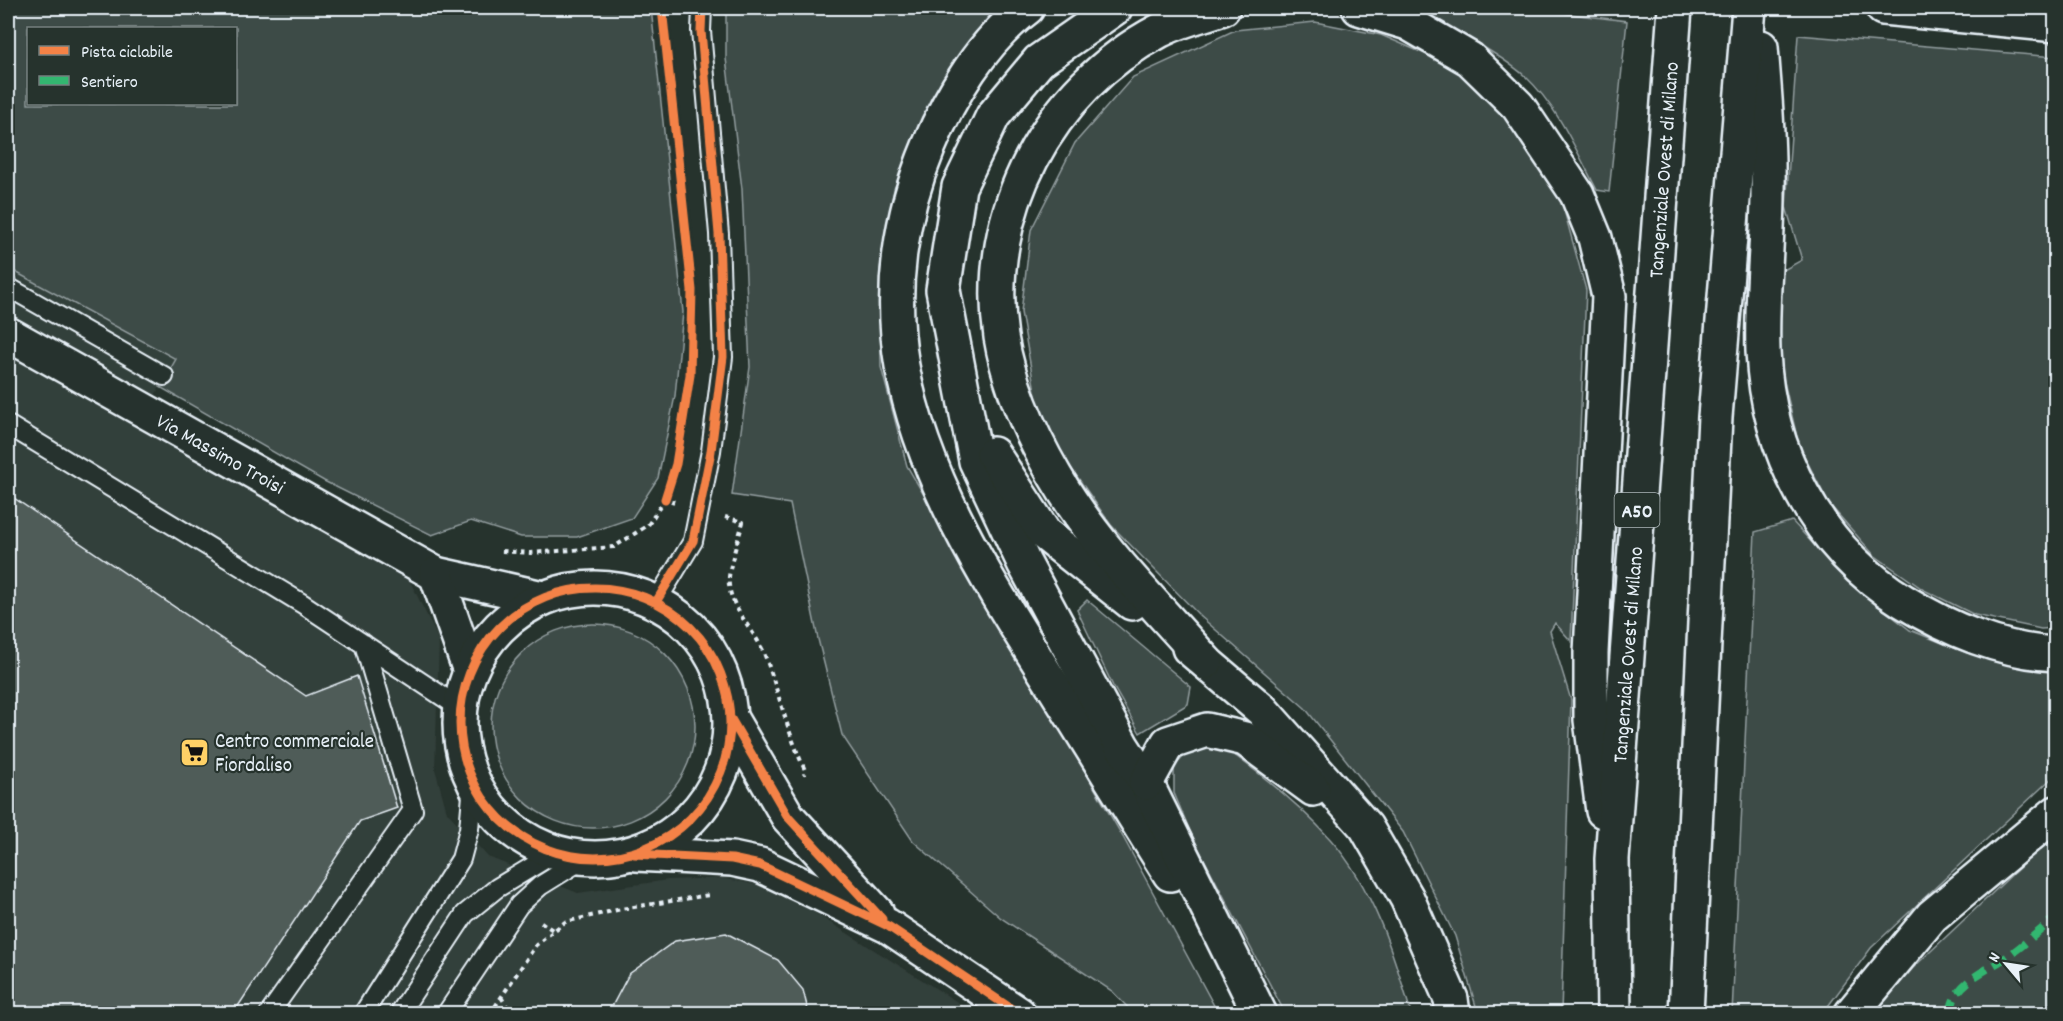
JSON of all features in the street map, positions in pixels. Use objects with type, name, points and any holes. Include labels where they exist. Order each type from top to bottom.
[{"type":"main road","points":[[1027,8],[987,48],[961,83],[938,124],[916,176],[903,229],[896,295],[902,366],[921,438],[954,514],[976,554],[1015,624],[1259,1014]]},
{"type":"main road","points":[[1115,8],[1039,61],[993,116],[959,187],[943,290],[976,461],[1024,563],[1122,746],[1146,783],[1259,1014]]},
{"type":"main road","points":[[1206,662],[1086,525],[1054,475],[1025,416],[1010,377],[1001,336],[998,293],[1001,250],[1009,213],[1022,177],[1054,120],[1106,66],[1160,30],[1223,8]]},
{"type":"main road","points":[[1359,8],[1408,23],[1470,59],[1518,106],[1577,194],[1595,238],[1609,296],[1591,653],[1591,720],[1597,778],[1612,859]]},
{"type":"main road","name":"Tangenziale Ovest di Milano","points":[[1614,1014],[1612,859],[1675,8]]},
{"type":"main road","points":[[1686,1014],[1715,417],[1749,8]]},
{"type":"main road","points":[[1757,8],[1766,105],[1768,193],[1763,351],[1767,391],[1777,438],[1802,497],[1835,543],[1882,588],[1940,624],[2032,653],[2055,654]]},
{"type":"main road","points":[[1882,8],[2055,25]]},
{"type":"main road","name":"Via Massimo Troisi","points":[[8,334],[436,574],[543,598]]},
{"type":"main road","points":[[961,391],[1004,473],[1045,534],[1206,662],[1262,710],[1366,827],[1407,898],[1450,999],[1453,1014]]},
{"type":"main road","points":[[436,574],[470,671]]},
{"type":"main road","points":[[632,854],[672,835],[705,803],[725,763],[731,719],[725,683],[710,650],[686,622],[656,602],[620,589],[580,588],[543,598],[512,615],[488,640],[470,671],[460,708],[462,747],[473,784],[494,814],[521,838],[570,856],[608,858],[632,854],[732,859],[760,865],[888,926],[1019,1014]]},
{"type":"main road","points":[[731,719],[788,818],[888,926]]},
{"type":"main road","points":[[1146,783],[1168,743],[1207,730],[1245,739],[1366,827]]},
{"type":"main road","points":[[1851,1014],[1932,916],[2055,813]]},
{"type":"lane","points":[[656,602],[693,541],[711,451],[723,357],[719,234],[701,31],[702,8]]},
{"type":"lane","points":[[8,287],[164,376]]},
{"type":"lane","points":[[8,425],[364,644],[460,708]]},
{"type":"lane","points":[[269,1014],[413,810],[364,644]]},
{"type":"lane","points":[[363,1014],[460,859],[469,829],[473,784]]},
{"type":"lane","points":[[399,1014],[465,914],[497,888],[570,856]]},
{"type":"lane","points":[[446,1014],[519,906],[570,856]]},
{"type":"path","points":[[498,550],[531,553],[614,546],[648,525],[667,495]]},
{"type":"path","points":[[743,522],[728,583],[735,607],[751,628],[764,653],[790,738],[804,770],[803,784]]},
{"type":"path","points":[[490,1014],[536,945],[565,922],[621,909],[712,894]]},
{"type":"path","points":[[501,997],[512,1014]]},
{"type":"shaded area","points":[[8,8],[651,8],[683,312],[675,396],[658,478],[632,518],[577,537],[521,537],[471,521],[432,535],[324,481],[160,387],[176,359],[8,268]]},
{"type":"shaded area","points":[[726,8],[1000,8],[989,16],[930,103],[894,189],[880,269],[881,367],[907,466],[1123,837],[1218,1013],[1133,1013],[1112,991],[1001,918],[913,841],[842,735],[818,639],[790,504],[732,495],[750,367],[742,189],[726,58]]},
{"type":"shaded area","points":[[1405,8],[1522,8],[1627,21],[1609,192],[1597,190],[1557,116],[1526,77],[1501,58],[1468,38]]},
{"type":"shaded area","points":[[1315,22],[1381,35],[1453,66],[1521,134],[1562,203],[1586,290],[1571,641],[1555,623],[1550,631],[1571,700],[1561,1013],[1478,1013],[1455,936],[1403,832],[1305,708],[1200,616],[1111,525],[1041,425],[1021,312],[1031,230],[1075,143],[1133,77],[1235,30]]},
{"type":"shaded area","points":[[1798,35],[2055,57],[2055,628],[2041,629],[1975,615],[1924,590],[1874,555],[1829,504],[1799,446],[1779,360],[1780,272],[1802,260],[1786,207]]},
{"type":"shaded area","points":[[8,268],[176,359],[139,423],[406,573],[439,640],[435,769],[447,812],[488,857],[578,893],[668,880],[722,878],[775,888],[975,1013],[8,1013]]},
{"type":"shaded area","points":[[1792,521],[1848,582],[1910,630],[1967,653],[2055,670],[2055,775],[1871,948],[1823,1013],[1732,1014],[1755,532]]},
{"type":"shaded area","points":[[1087,600],[1191,687],[1188,704],[1140,733],[1113,686],[1077,610]]},
{"type":"shaded area","points":[[593,624],[613,626],[632,632],[649,641],[665,654],[678,670],[687,687],[693,706],[695,726],[693,746],[687,765],[678,782],[665,798],[649,811],[632,820],[613,826],[593,828],[573,826],[554,820],[537,811],[521,798],[508,782],[499,765],[493,746],[491,726],[493,706],[499,687],[508,670],[521,654],[537,641],[554,632],[573,626]]},
{"type":"shaded area","points":[[1216,742],[1291,801],[1319,827],[1346,859],[1359,879],[1380,922],[1411,1013],[1285,1013],[1192,836],[1174,793],[1174,767],[1196,743]]},
{"type":"shaded area","points":[[2055,834],[2055,1004],[2046,1013],[1874,1014],[1913,968]]},
{"type":"building","name":"Centro commerciale Fiordaliso","points":[[8,494],[306,696],[357,676],[397,808],[360,821],[233,1014],[8,1014]]},
{"type":"building","points":[[726,933],[778,960],[803,990],[809,1014],[608,1014],[629,974],[675,941]]},
{"type":"marked path","points":[[1951,1014],[1953,1003],[1963,986],[2014,952],[2056,917]]},
{"type":"cycle path","points":[[662,8],[692,290],[690,375],[676,464],[665,499]]},
{"type":"cycle path","points":[[656,602],[693,541],[711,451],[723,357],[719,234],[701,31],[702,8]]},
{"type":"cycle path","points":[[595,588],[621,591],[647,598],[681,619],[699,637],[720,671],[727,697],[730,723],[727,749],[720,775],[699,809],[681,827],[647,848],[621,855],[595,858],[569,855],[543,848],[509,827],[491,809],[470,775],[463,749],[460,723],[463,697],[470,671],[491,637],[509,619],[543,598],[569,591],[595,588]]},
{"type":"cycle path","points":[[731,719],[788,817],[882,919]]},
{"type":"cycle path","points":[[634,854],[732,859],[760,865],[888,926],[1019,1014]]},
{"type":"place","name":"Centro commerciale Fiordaliso","points":[[194,752]]}]
